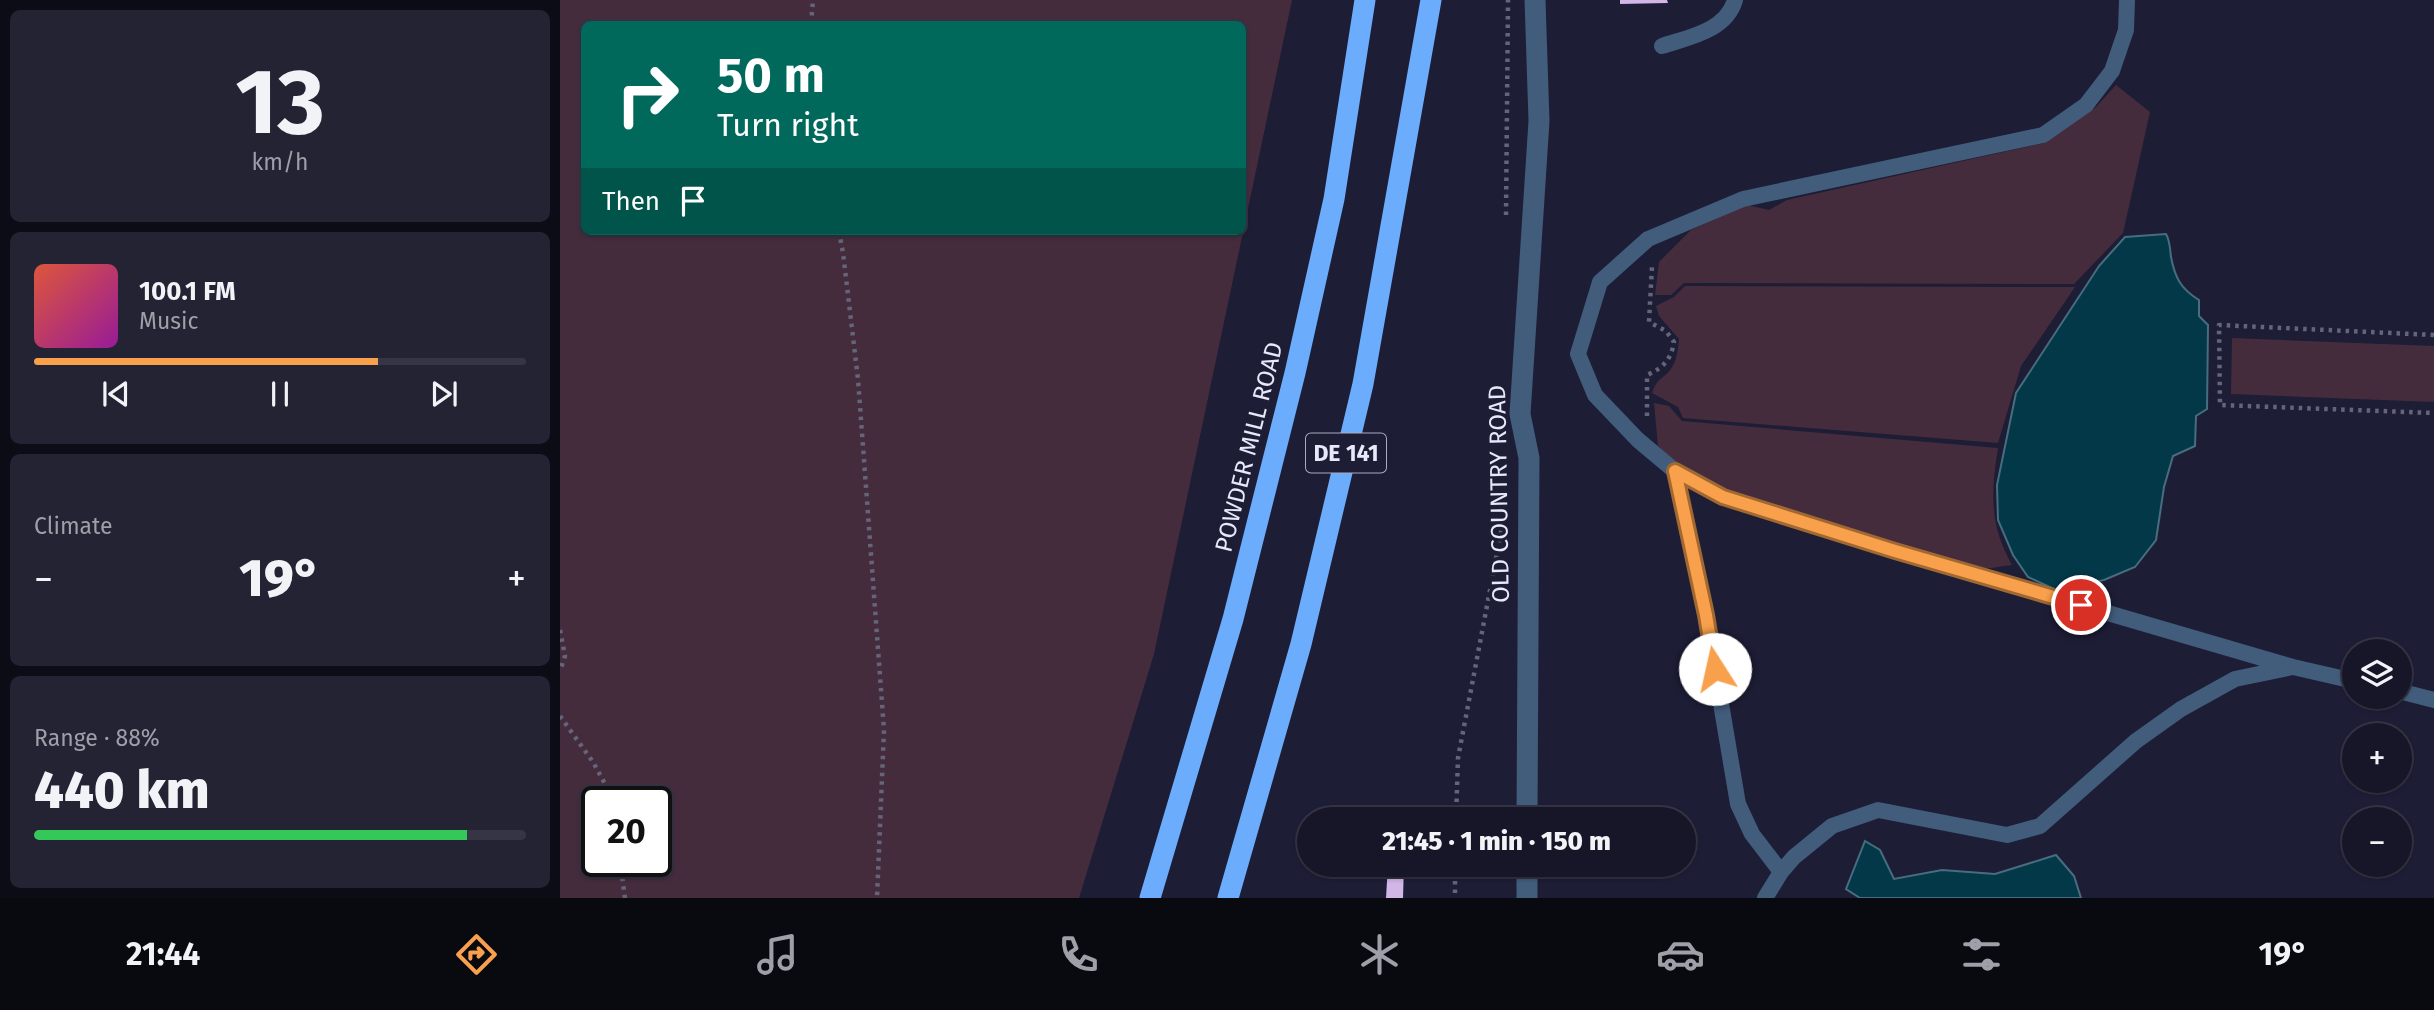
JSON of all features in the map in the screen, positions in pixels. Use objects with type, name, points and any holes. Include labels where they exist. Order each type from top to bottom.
[{"type":"highway","name":"POWDER MILL ROAD","points":[[1150,898],[1233,619],[1295,373],[1334,200],[1365,0]]},
{"type":"highway","name":"DE 141","points":[[1228,898],[1301,645],[1363,384],[1431,0]]},
{"type":"street","name":"OLD COUNTRY ROAD","points":[[1527,807],[1529,458],[1520,414],[1539,121],[1535,0]]},
{"type":"street","points":[[1527,877],[1527,898]]},
{"type":"lane","points":[[1662,46],[1712,29],[1732,9],[1735,0]]},
{"type":"lane","points":[[2127,0],[2126,30],[2112,71],[2086,105],[2043,135],[1743,199],[1648,239],[1601,282],[1578,354],[1595,395],[1638,440],[1675,471],[1723,497],[1895,551],[2293,667],[2342,678]]},
{"type":"lane","points":[[1675,471],[1706,615],[1738,804],[1752,834],[1781,872]]},
{"type":"lane","points":[[1765,898],[1781,872],[1794,858],[1832,826],[1878,810],[2007,835],[2040,826],[2136,741],[2181,709],[2235,679],[2293,667]]},
{"type":"lane","points":[[2412,694],[2434,700]]},
{"type":"path","points":[[811,21],[813,0]]},
{"type":"path","points":[[1653,452],[1647,421],[1647,375],[1661,369],[1672,355],[1674,342],[1666,331],[1649,322],[1652,260],[1664,233]]},
{"type":"path","points":[[840,235],[858,379],[884,730],[877,898]]},
{"type":"path","points":[[2434,335],[2219,325],[2220,405],[2434,414]]},
{"type":"path","points":[[560,630],[565,656],[560,671]]},
{"type":"path","points":[[560,716],[593,762],[606,786]]},
{"type":"path","points":[[622,877],[625,898]]},
{"type":"path","points":[[1455,877],[1455,898]]},
{"type":"shaded area","points":[[560,0],[1292,0],[1246,218],[1246,21],[581,21],[581,235],[1242,235],[1154,654],[1079,898],[560,898]]},
{"type":"shaded area","points":[[2116,85],[2150,112],[2123,233],[2074,284],[1684,283],[1671,295],[1655,295],[1659,262],[1691,230],[1747,205],[1769,210],[1787,200],[2044,143],[2096,107]]},
{"type":"shaded area","points":[[1685,286],[2075,287],[2021,366],[1998,443],[1683,418],[1678,407],[1652,393],[1658,381],[1673,366],[1679,339],[1659,316],[1656,306],[1674,297]]},
{"type":"shaded area","points":[[2232,338],[2434,346],[2434,402],[2231,394]]},
{"type":"shaded area","points":[[1654,403],[1669,406],[1682,421],[1998,448],[1994,508],[1999,536],[2012,565],[1977,570],[1723,492],[1681,467],[1658,446]]},
{"type":"water","points":[[2166,234],[2177,277],[2183,287],[2199,300],[2199,316],[2208,325],[2207,409],[2196,416],[2195,446],[2173,456],[2164,487],[2156,540],[2135,567],[2104,580],[2084,584],[2075,593],[2054,589],[2028,577],[2013,555],[1998,520],[1997,485],[2016,393],[2099,266],[2125,237]]},
{"type":"water","points":[[1865,841],[1880,850],[1894,879],[1942,870],[1995,874],[2056,855],[2074,876],[2081,898],[1860,898],[1846,889]]},
{"type":"building","points":[[1620,0],[1667,0],[1668,3],[1620,4]]},
{"type":"building","points":[[1387,877],[1404,877],[1403,898],[1386,898]]},
{"type":"route","points":[[1715,669],[1675,471],[1723,497],[2081,605]]}]
